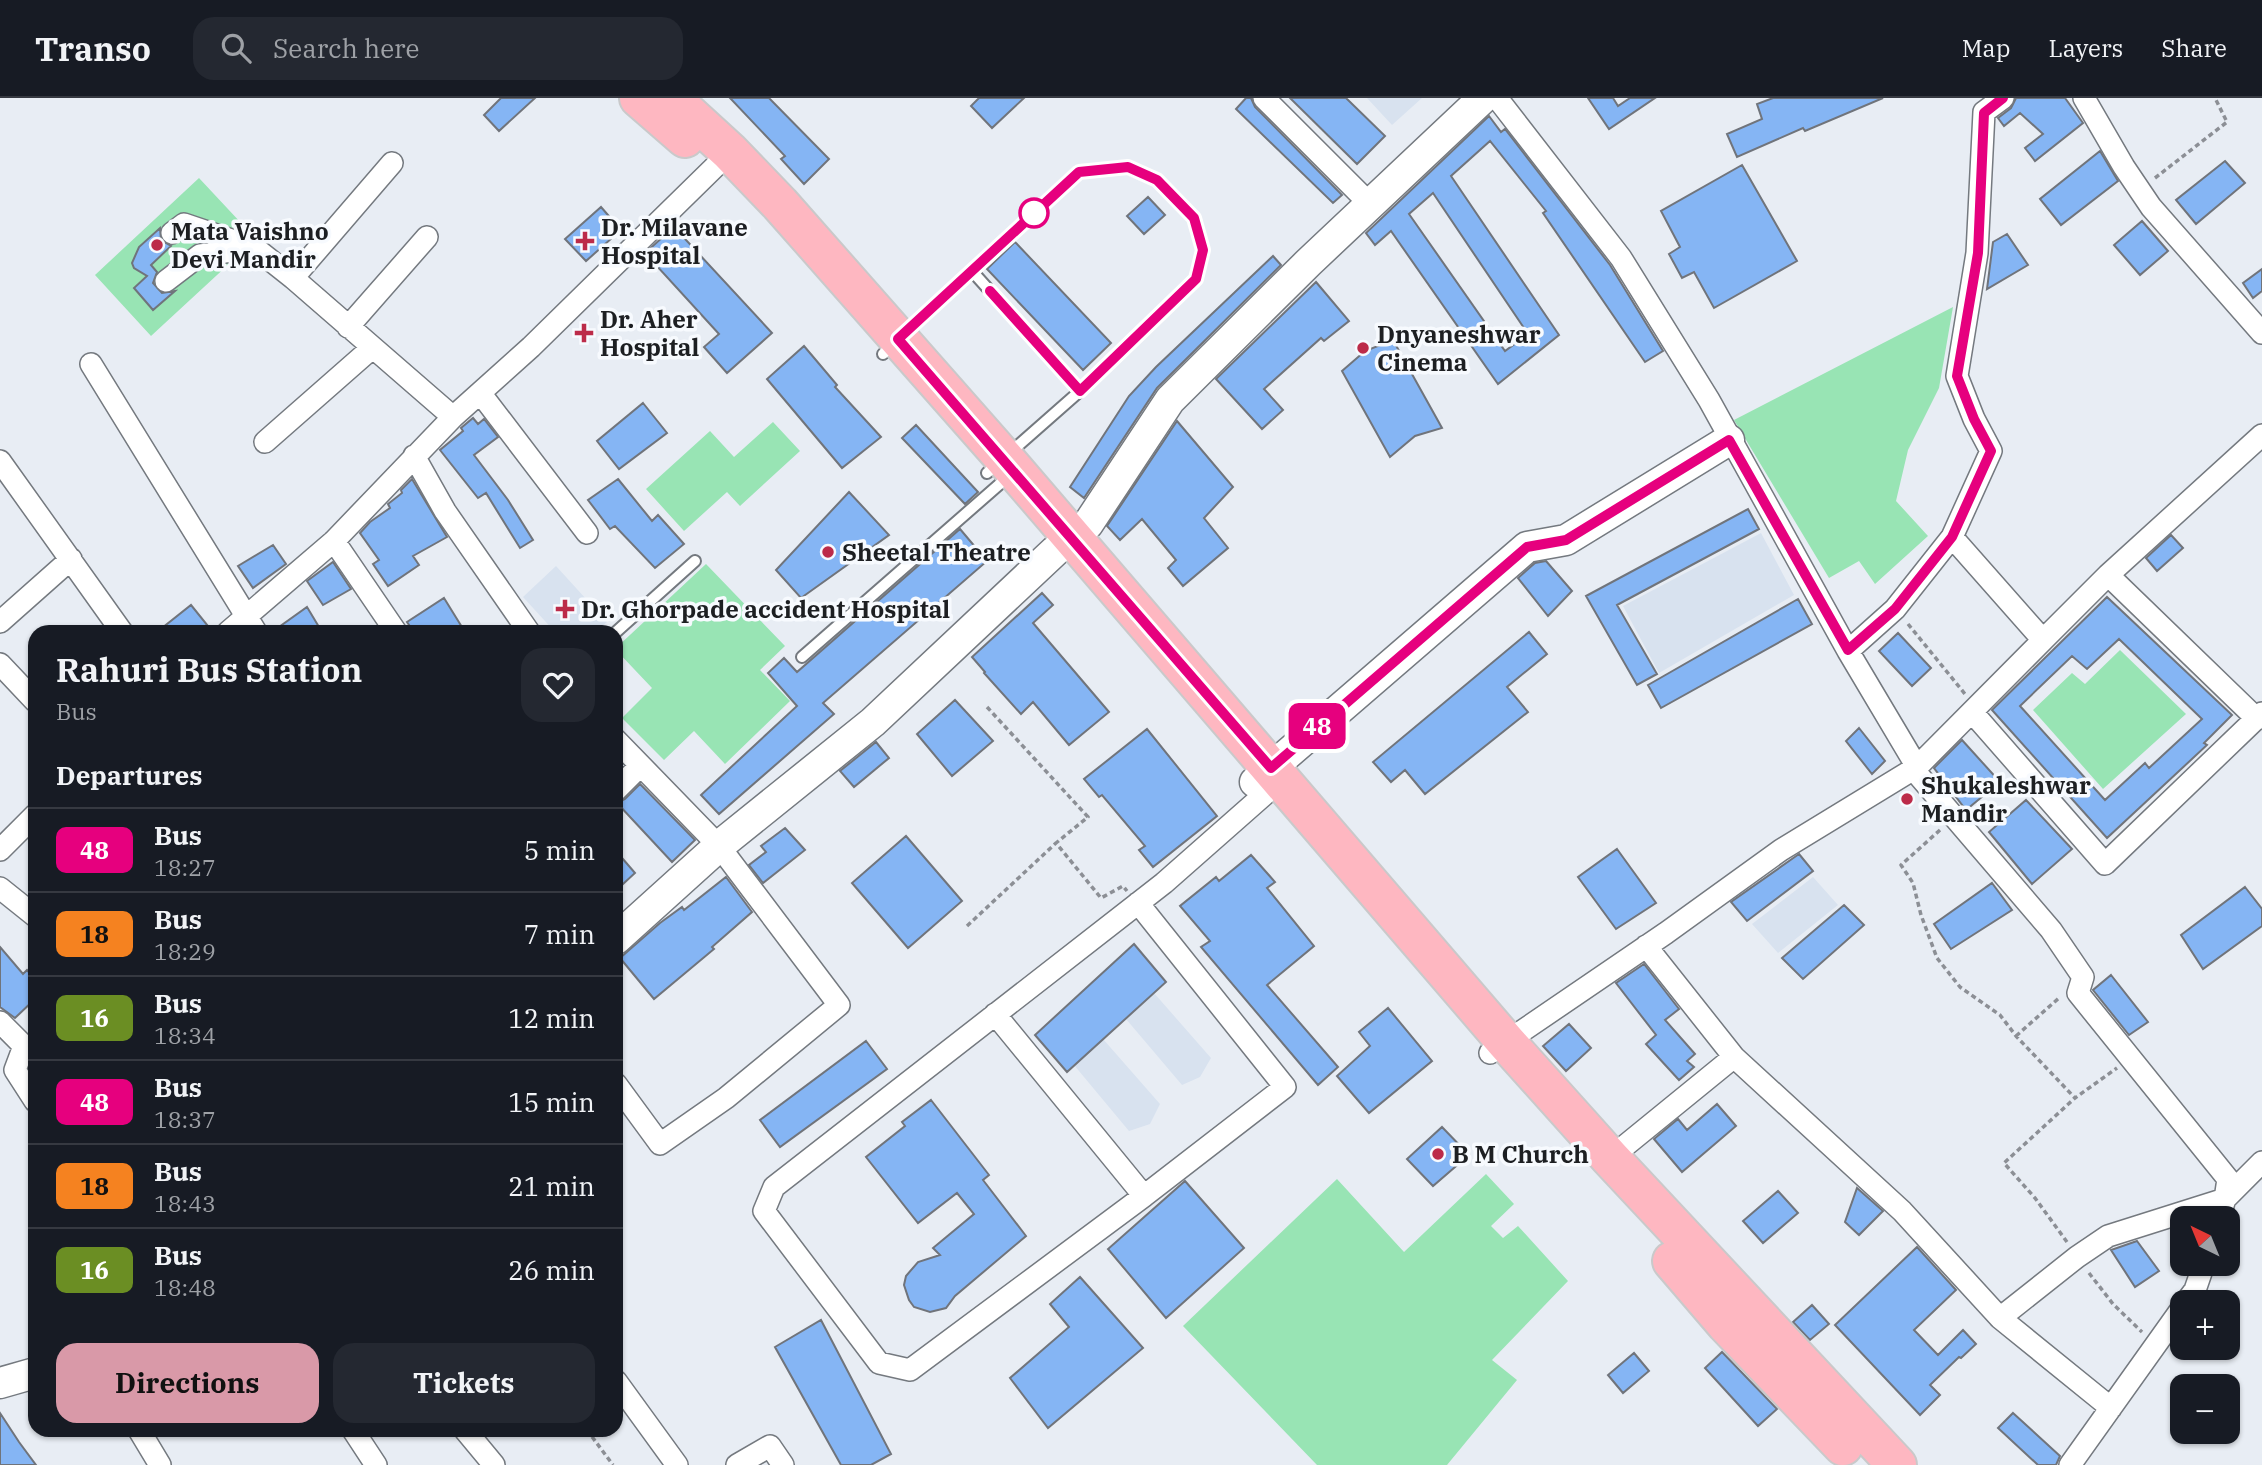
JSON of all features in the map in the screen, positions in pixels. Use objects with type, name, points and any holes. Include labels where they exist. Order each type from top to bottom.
[{"type":"highway","points":[[639,98],[701,152],[722,160]]},
{"type":"highway","points":[[671,98],[722,160],[780,204],[891,346],[1264,781],[1688,1260],[1897,1465]]},
{"type":"highway","points":[[1498,1048],[1610,1158],[1688,1260],[1727,1324],[1861,1465]]},
{"type":"main road","points":[[623,933],[719,846],[873,722],[1088,524],[1170,400],[1483,98]]},
{"type":"main road","points":[[1264,781],[1527,547],[1566,540],[1729,440]]},
{"type":"main road","points":[[0,1383],[28,1375]]},
{"type":"street","points":[[1264,98],[1371,205]]},
{"type":"street","points":[[1497,98],[1621,258],[1709,400],[1915,768],[2051,930],[2083,977],[2078,993],[2228,1179],[2222,1206]]},
{"type":"street","points":[[1848,650],[1895,609],[1952,537],[1991,451],[1974,419],[1957,376],[1978,253],[1984,113],[2003,98]]},
{"type":"street","points":[[2084,98],[2151,207],[2262,333]]},
{"type":"street","points":[[91,364],[251,624],[453,416],[531,347],[722,160]]},
{"type":"street","points":[[293,278],[392,163]]},
{"type":"street","points":[[172,233],[184,225],[255,248],[453,416]]},
{"type":"street","points":[[348,327],[427,237]]},
{"type":"street","points":[[166,281],[200,255],[255,248]]},
{"type":"street","points":[[265,442],[372,348]]},
{"type":"street","points":[[481,394],[587,533]]},
{"type":"street","points":[[1498,1048],[1781,850],[1915,768],[2108,575],[2262,435]]},
{"type":"street","points":[[414,456],[445,510],[524,625]]},
{"type":"street","points":[[0,461],[117,625]]},
{"type":"street","points":[[1952,537],[2043,640]]},
{"type":"street","points":[[334,541],[391,625]]},
{"type":"street","points":[[0,622],[71,559]]},
{"type":"street","points":[[1974,710],[2105,864],[2259,716],[2108,575]]},
{"type":"street","points":[[0,664],[28,694]]},
{"type":"street","points":[[623,748],[719,846],[839,1005],[726,1098],[660,1144],[623,1094]]},
{"type":"street","points":[[623,783],[640,766]]},
{"type":"street","points":[[1138,903],[1286,1087],[910,1370],[879,1363],[764,1211],[774,1187],[1138,903],[1264,781]]},
{"type":"street","points":[[0,850],[28,822]]},
{"type":"street","points":[[0,888],[28,910]]},
{"type":"street","points":[[1646,946],[1734,1056],[1902,1211],[2000,1318],[2112,1408]]},
{"type":"street","points":[[995,1014],[1144,1196]]},
{"type":"street","points":[[0,1022],[24,1046],[15,1070],[28,1090]]},
{"type":"street","points":[[1610,1158],[1734,1056]]},
{"type":"street","points":[[2224,1206],[2262,1162]]},
{"type":"street","points":[[2000,1318],[2108,1236],[2170,1221]]},
{"type":"street","points":[[2070,1465],[2170,1325]]},
{"type":"street","points":[[623,1391],[677,1465]]},
{"type":"street","points":[[143,1437],[160,1465]]},
{"type":"street","points":[[358,1437],[376,1465]]},
{"type":"street","points":[[471,1437],[494,1465]]},
{"type":"street","points":[[737,1465],[770,1446],[782,1465]]},
{"type":"lane","points":[[802,657],[1001,472],[1196,279],[1203,250],[1194,218],[1157,180],[1128,167],[1079,172],[891,346]]},
{"type":"lane","points":[[972,271],[1080,391]]},
{"type":"lane","points":[[623,626],[695,561]]},
{"type":"path","points":[[2140,190],[2227,122],[2215,98]]},
{"type":"path","points":[[1895,609],[1974,710]]},
{"type":"path","points":[[967,926],[1056,843],[1088,817],[987,707]]},
{"type":"path","points":[[1955,817],[1901,865],[1913,883],[1921,915],[1937,958],[1960,987],[2000,1015],[2016,1036],[2075,1098]]},
{"type":"path","points":[[1056,843],[1101,898],[1123,886],[1138,903]]},
{"type":"path","points":[[2016,1036],[2083,977]]},
{"type":"path","points":[[2067,1243],[2035,1198],[2004,1163],[2075,1098],[2132,1058]]},
{"type":"path","points":[[2088,1271],[2113,1304],[2155,1346]]},
{"type":"path","points":[[592,1437],[613,1465]]},
{"type":"shaded area","points":[[1367,98],[1422,98],[1392,125]]},
{"type":"shaded area","points":[[1761,533],[1794,595],[1659,673],[1623,606]]},
{"type":"shaded area","name":"Dr. Ghorpade accident Hospital","points":[[556,566],[607,622],[604,625],[549,625],[523,597]]},
{"type":"shaded area","points":[[1813,877],[1838,905],[1778,953],[1752,924]]},
{"type":"shaded area","points":[[1154,993],[1211,1058],[1200,1077],[1182,1085],[1126,1019]]},
{"type":"shaded area","points":[[1103,1039],[1160,1104],[1150,1124],[1129,1131],[1074,1065]]},
{"type":"green space","points":[[199,178],[256,239],[151,336],[95,275]]},
{"type":"green space","points":[[1953,307],[1939,388],[1908,450],[1896,501],[1928,536],[1875,584],[1859,561],[1829,578],[1734,420]]},
{"type":"green space","points":[[773,422],[800,451],[740,506],[727,492],[684,531],[646,489],[710,431],[734,457]]},
{"type":"green space","points":[[706,564],[785,646],[760,670],[790,701],[725,764],[694,731],[664,760],[623,719],[652,688],[623,657],[623,641]]},
{"type":"green space","points":[[2120,650],[2186,714],[2103,789],[2033,710],[2072,673],[2085,684]]},
{"type":"green space","points":[[1486,1174],[1514,1204],[1491,1226],[1503,1238],[1518,1226],[1568,1281],[1492,1360],[1517,1380],[1447,1465],[1317,1465],[1183,1326],[1337,1179],[1404,1252]]},
{"type":"building","points":[[501,98],[535,98],[499,131],[484,115]]},
{"type":"building","points":[[730,98],[769,98],[829,159],[804,184],[781,159],[785,156]]},
{"type":"building","points":[[979,98],[1024,98],[992,128],[971,106]]},
{"type":"building","points":[[1246,98],[1251,98],[1255,107],[1342,195],[1333,203],[1236,109]]},
{"type":"building","points":[[1290,98],[1346,98],[1385,136],[1357,164]]},
{"type":"building","points":[[1588,98],[1613,98],[1618,106],[1630,98],[1655,98],[1609,129]]},
{"type":"building","points":[[1773,98],[1883,98],[1805,131],[1803,128],[1737,157],[1727,134],[1762,119],[1757,104]]},
{"type":"building","points":[[2016,98],[2065,98],[2083,123],[2035,161],[2025,148],[2043,134],[2020,113],[2004,126],[1998,118],[2011,108]]},
{"type":"building","points":[[1489,116],[1501,132],[1505,129],[1610,265],[1663,351],[1645,362],[1543,213],[1546,211],[1490,141],[1451,176],[1559,335],[1498,384],[1391,231],[1375,245],[1366,233]],"holes":[[[1433,193],[1528,334],[1505,351],[1409,214]]]},
{"type":"building","points":[[2100,151],[2118,181],[2061,225],[2040,199]]},
{"type":"building","points":[[2225,161],[2245,183],[2196,224],[2176,200]]},
{"type":"building","points":[[1742,165],[1797,261],[1714,308],[1694,272],[1682,278],[1669,254],[1680,247],[1661,211]]},
{"type":"building","points":[[1148,197],[1165,215],[1144,234],[1127,216]]},
{"type":"building","points":[[601,207],[621,230],[586,261],[565,239]]},
{"type":"building","points":[[2142,221],[2168,251],[2140,275],[2114,245]]},
{"type":"building","points":[[674,227],[772,333],[727,373],[704,347],[719,334],[645,253]]},
{"type":"building","points":[[160,228],[161,240],[171,246],[151,265],[157,272],[153,283],[162,293],[175,291],[153,310],[134,288],[147,276],[134,268],[132,263],[139,247]]},
{"type":"building","points":[[2007,234],[2028,265],[1987,289],[1993,242]]},
{"type":"building","points":[[1015,242],[1111,343],[1083,370],[987,269]]},
{"type":"building","points":[[1273,256],[1281,265],[1157,388],[1084,498],[1070,487],[1129,396]]},
{"type":"building","points":[[2262,269],[2262,291],[2253,298],[2243,283]]},
{"type":"building","points":[[1316,282],[1349,321],[1324,341],[1321,338],[1264,389],[1283,410],[1262,429],[1216,379]]},
{"type":"building","points":[[1393,340],[1442,428],[1415,436],[1390,457],[1342,371],[1365,351]]},
{"type":"building","points":[[804,346],[837,385],[835,387],[881,437],[842,468],[767,379]]},
{"type":"building","points":[[643,403],[667,433],[619,469],[597,441]]},
{"type":"building","points":[[473,418],[478,424],[484,419],[498,437],[474,455],[508,500],[533,540],[520,548],[486,493],[478,498],[440,450],[463,431],[461,428]]},
{"type":"building","points":[[1177,421],[1233,487],[1204,518],[1228,548],[1183,586],[1168,568],[1176,560],[1142,519],[1120,540],[1107,526]]},
{"type":"building","points":[[916,425],[978,492],[965,504],[902,438]]},
{"type":"building","points":[[412,479],[447,537],[413,556],[419,565],[388,586],[373,564],[379,560],[360,533],[390,508],[388,504],[402,493],[401,490]]},
{"type":"building","points":[[618,479],[652,521],[658,515],[684,544],[655,568],[615,526],[610,529],[588,500]]},
{"type":"building","name":"Sheetal Theatre","points":[[849,492],[889,535],[801,598],[776,570]]},
{"type":"building","points":[[1748,509],[1759,529],[1617,605],[1657,674],[1637,685],[1586,596]]},
{"type":"building","points":[[960,529],[987,561],[823,703],[834,714],[719,814],[701,795],[797,706],[768,673],[784,658],[797,672]]},
{"type":"building","points":[[2171,535],[2183,548],[2157,571],[2146,558]]},
{"type":"building","points":[[273,545],[286,564],[253,588],[238,566]]},
{"type":"building","points":[[1546,561],[1572,591],[1548,616],[1518,578],[1535,563]]},
{"type":"building","points":[[333,562],[351,589],[323,605],[307,581]]},
{"type":"building","points":[[1042,593],[1053,605],[1033,623],[1109,712],[1069,745],[1033,702],[1021,714],[972,657]]},
{"type":"building","points":[[2107,597],[2232,715],[2204,743],[2207,745],[2107,838],[1992,710]],"holes":[[[2119,639],[2202,719],[2149,768],[2145,763],[2105,800],[2020,706],[2072,656],[2087,669]]]},
{"type":"building","points":[[444,598],[461,625],[409,625],[407,622]]},
{"type":"building","points":[[1798,599],[1812,624],[1661,708],[1648,685]]},
{"type":"building","points":[[191,605],[207,625],[166,625]]},
{"type":"building","points":[[307,607],[318,625],[282,625]]},
{"type":"building","points":[[1529,632],[1547,654],[1507,687],[1528,712],[1425,794],[1405,770],[1391,782],[1373,762]]},
{"type":"building","points":[[1898,633],[1931,668],[1912,686],[1879,651]]},
{"type":"building","points":[[955,700],[993,741],[952,776],[917,734]]},
{"type":"building","points":[[1859,728],[1885,761],[1872,774],[1846,741]]},
{"type":"building","points":[[1147,729],[1217,816],[1153,867],[1139,850],[1145,846],[1102,795],[1099,797],[1084,779]]},
{"type":"building","points":[[1962,740],[2000,782],[1966,810],[1934,768]]},
{"type":"building","points":[[876,742],[889,758],[854,787],[840,771]]},
{"type":"building","points":[[640,784],[695,840],[672,862],[623,809],[625,799]]},
{"type":"building","points":[[2026,800],[2072,849],[2032,884],[1989,832]]},
{"type":"building","points":[[785,828],[805,850],[763,883],[749,865],[766,852],[761,846]]},
{"type":"building","points":[[906,836],[962,901],[908,948],[852,883]]},
{"type":"building","points":[[1617,849],[1656,903],[1616,929],[1578,877]]},
{"type":"building","points":[[1799,854],[1813,871],[1747,921],[1731,902]]},
{"type":"building","points":[[1251,855],[1275,882],[1267,888],[1314,946],[1267,985],[1338,1067],[1318,1085],[1201,947],[1210,941],[1180,906],[1216,877],[1219,881]]},
{"type":"building","points":[[623,859],[635,873],[623,884]]},
{"type":"building","points":[[726,877],[752,912],[712,947],[714,949],[654,999],[623,962],[623,955],[660,923],[682,907],[684,910]]},
{"type":"building","points":[[1992,883],[2012,910],[1951,949],[1934,924]]},
{"type":"building","points":[[2245,887],[2262,909],[2262,926],[2203,969],[2181,935]]},
{"type":"building","points":[[1844,905],[1864,925],[1803,979],[1782,958]]},
{"type":"building","points":[[1134,944],[1166,982],[1067,1072],[1035,1035]]},
{"type":"building","points":[[0,947],[23,974],[28,971],[28,1006],[15,1018],[0,1007]]},
{"type":"building","points":[[1644,964],[1679,1009],[1665,1020],[1695,1054],[1687,1061],[1694,1067],[1679,1080],[1646,1044],[1656,1035],[1616,983]]},
{"type":"building","points":[[2111,975],[2148,1022],[2129,1035],[2093,990]]},
{"type":"building","points":[[1388,1008],[1432,1061],[1369,1113],[1337,1076],[1370,1046],[1359,1032]]},
{"type":"building","points":[[1569,1024],[1591,1048],[1566,1071],[1543,1046]]},
{"type":"building","points":[[866,1041],[887,1069],[780,1147],[760,1120]]},
{"type":"building","points":[[931,1100],[989,1175],[983,1180],[1026,1236],[955,1296],[946,1308],[930,1312],[914,1307],[909,1300],[904,1285],[906,1276],[918,1262],[940,1255],[933,1248],[974,1214],[957,1193],[918,1223],[866,1157],[905,1126],[902,1122]]},
{"type":"building","points":[[1717,1104],[1736,1126],[1682,1172],[1654,1139],[1678,1119],[1687,1130]]},
{"type":"building","points":[[1442,1127],[1469,1155],[1433,1186],[1407,1159]]},
{"type":"building","points":[[1185,1181],[1244,1248],[1166,1318],[1108,1249]]},
{"type":"building","points":[[1857,1188],[1883,1211],[1859,1235],[1845,1222]]},
{"type":"building","points":[[1778,1191],[1798,1213],[1763,1243],[1743,1221]]},
{"type":"building","points":[[2137,1241],[2159,1271],[2135,1287],[2111,1250]]},
{"type":"building","points":[[1917,1247],[1956,1290],[1914,1330],[1938,1355],[1963,1330],[1976,1344],[1930,1385],[1940,1395],[1920,1415],[1835,1325]]},
{"type":"building","points":[[1080,1277],[1143,1348],[1048,1428],[1010,1378],[1069,1327],[1050,1304]]},
{"type":"building","points":[[1812,1305],[1829,1324],[1810,1340],[1793,1322]]},
{"type":"building","points":[[821,1320],[891,1454],[871,1465],[841,1465],[775,1347]]},
{"type":"building","points":[[1722,1352],[1777,1409],[1758,1426],[1705,1368]]},
{"type":"building","points":[[1634,1353],[1649,1371],[1623,1393],[1608,1375]]},
{"type":"building","points":[[0,1413],[19,1442],[36,1465],[0,1465]]},
{"type":"building","points":[[2013,1413],[2060,1456],[2056,1465],[2038,1465],[1998,1428]]},
{"type":"bus line","name":"48","points":[[990,291],[1080,391],[1196,279],[1203,250],[1194,218],[1157,180],[1128,167],[1079,172],[898,339],[1271,768],[1328,716],[1527,547],[1566,540],[1729,440],[1848,650],[1895,609],[1952,537],[1991,451],[1974,419],[1957,376],[1978,253],[1984,113],[2003,98]]},
{"type":"place","name":"Dr. Milavane Hospital","points":[[585,241]]},
{"type":"place","name":"Mata Vaishno Devi Mandir","points":[[157,245]]},
{"type":"place","name":"Dr. Aher Hospital","points":[[584,333]]},
{"type":"place","name":"Dnyaneshwar Cinema","points":[[1363,348]]},
{"type":"place","name":"Sheetal Theatre","points":[[828,552]]},
{"type":"place","name":"Dr. Ghorpade accident Hospital","points":[[565,609]]},
{"type":"place","name":"Shukaleshwar Mandir","points":[[1907,799]]},
{"type":"place","name":"B M Church","points":[[1438,1154]]}]
